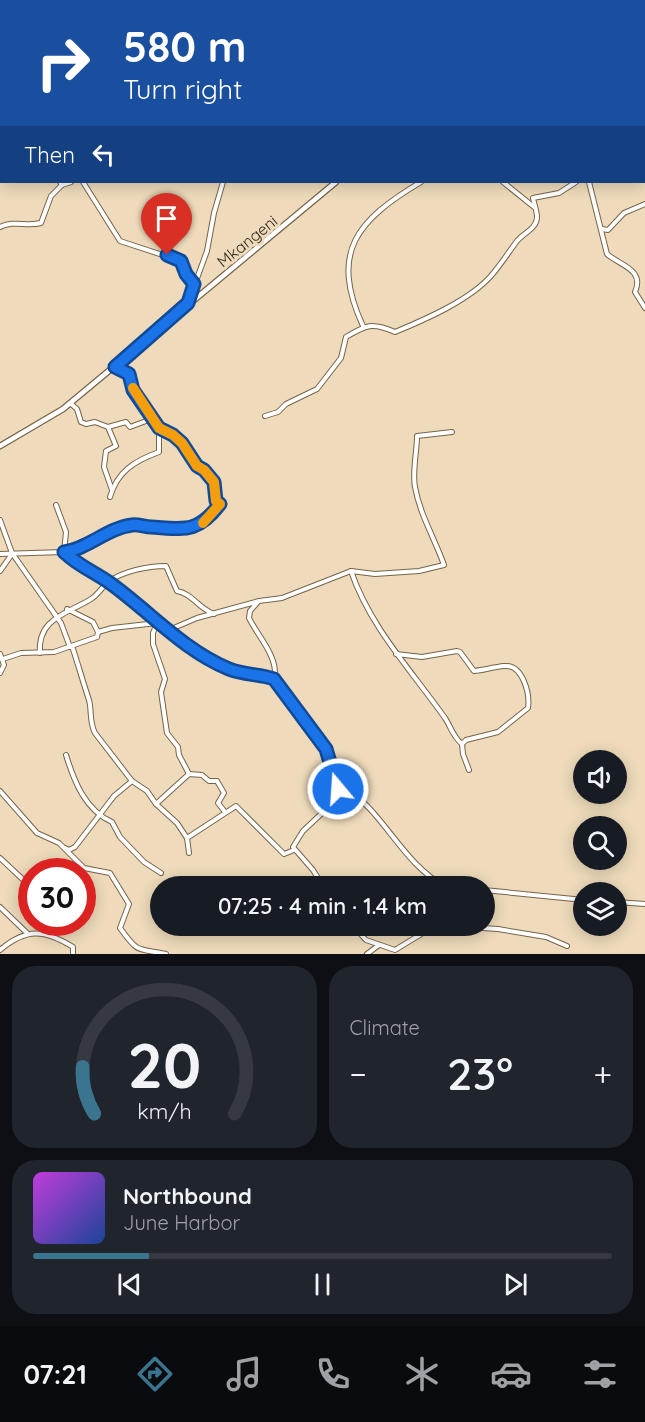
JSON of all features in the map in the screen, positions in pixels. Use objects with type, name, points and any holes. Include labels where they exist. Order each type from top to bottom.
[{"type":"street","points":[[0,227],[10,223],[28,227],[41,223],[51,196],[61,183]]},
{"type":"street","points":[[84,183],[120,241],[181,261],[186,274],[194,284]]},
{"type":"street","points":[[188,303],[207,251],[213,218],[224,183]]},
{"type":"street","name":"Mkangeni","points":[[0,446],[42,423],[70,404],[334,183]]},
{"type":"street","points":[[363,326],[350,288],[350,249],[366,220],[420,183]]},
{"type":"street","points":[[505,183],[534,207]]},
{"type":"street","points":[[265,416],[278,412],[285,404],[317,389],[341,358],[346,338],[363,326],[385,327],[395,332],[419,319],[434,316],[463,298],[489,278],[513,250],[516,241],[530,231],[537,217],[533,198],[559,193],[574,183]]},
{"type":"street","points":[[589,183],[607,254],[632,270],[638,281],[635,292],[645,308]]},
{"type":"street","points":[[602,229],[608,230],[624,213],[645,204]]},
{"type":"street","points":[[110,497],[119,475],[134,463],[159,452],[159,428],[154,418],[133,390],[129,374],[115,367]]},
{"type":"street","points":[[70,404],[77,409],[81,422],[86,424],[95,422],[108,427],[126,422],[130,427],[135,427],[154,418]]},
{"type":"street","points":[[108,427],[116,446],[106,451],[104,467],[112,490]]},
{"type":"street","points":[[0,554],[77,550],[99,536],[132,525],[179,531],[207,519],[220,504],[216,501],[214,482],[204,470],[197,466],[182,443],[159,428]]},
{"type":"street","points":[[169,630],[259,601],[282,598],[351,571],[375,574],[419,571],[444,565],[425,523],[415,487],[416,450],[417,436],[452,432]]},
{"type":"street","points":[[56,505],[66,532],[64,552]]},
{"type":"street","points":[[0,520],[12,553],[65,630],[79,665],[83,690],[89,701],[92,726],[132,781],[147,791],[156,804],[177,823],[187,838],[189,853]]},
{"type":"street","points":[[64,552],[83,569],[108,582],[157,623],[204,656],[228,669],[274,679]]},
{"type":"street","points":[[0,571],[12,553]]},
{"type":"street","points":[[40,652],[41,636],[57,617],[67,609],[93,598],[108,582],[129,572],[166,566],[177,591],[189,593],[203,610],[214,614]]},
{"type":"street","points":[[351,571],[358,592],[396,654],[446,719],[457,740],[462,744],[469,770]]},
{"type":"street","points":[[259,601],[250,611],[249,618],[270,655],[274,665],[274,679],[322,743],[338,789],[337,799],[303,831],[294,849]]},
{"type":"street","points":[[3,660],[21,653],[54,652],[97,637],[98,632],[93,622],[67,609]]},
{"type":"street","points":[[98,632],[111,628],[157,623]]},
{"type":"street","points":[[157,623],[153,633],[153,644],[165,679],[161,692],[166,733],[178,747],[178,755],[189,774],[217,781],[224,793],[218,804],[225,812]]},
{"type":"street","points":[[396,654],[422,657],[457,651],[474,671],[504,666],[513,668],[522,678],[529,693],[525,712],[498,732],[466,740],[462,744]]},
{"type":"street","points":[[0,654],[3,660],[0,672]]},
{"type":"street","points":[[66,755],[73,780],[85,799],[112,822],[120,837],[144,862],[160,873]]},
{"type":"street","points":[[333,771],[348,791],[369,808],[400,848],[428,876]]},
{"type":"street","points":[[156,804],[189,774]]},
{"type":"street","points":[[64,848],[69,850],[75,847],[114,796],[132,781]]},
{"type":"street","points":[[0,791],[37,833],[53,839],[84,868],[110,873],[129,904],[120,928],[132,946],[142,953],[166,954]]},
{"type":"street","points":[[187,838],[236,806],[284,854],[294,849]]},
{"type":"street","points":[[294,849],[317,876]]},
{"type":"street","points":[[0,858],[18,875]]},
{"type":"street","points":[[495,891],[573,899]]},
{"type":"street","points":[[627,903],[645,904]]},
{"type":"street","points":[[0,907],[18,924]]},
{"type":"street","points":[[362,936],[366,940],[395,952],[423,933],[467,927],[498,929],[546,937],[567,946]]},
{"type":"street","points":[[0,950],[20,936]]},
{"type":"street","points":[[55,936],[72,947],[73,954]]},
{"type":"street","points":[[367,954],[380,944]]},
{"type":"slow traffic","points":[[133,388],[159,428],[182,443],[197,466],[204,470],[214,482],[216,501],[220,504],[203,523]]},
{"type":"route","points":[[167,255],[183,263],[186,274],[194,284],[188,303],[115,367],[129,374],[133,382],[133,390],[159,428],[182,443],[197,466],[204,470],[214,482],[216,501],[220,504],[202,523],[179,531],[164,527],[132,525],[99,536],[77,550],[64,552],[76,564],[108,582],[157,623],[204,656],[243,674],[274,679],[326,749],[338,789]]}]
